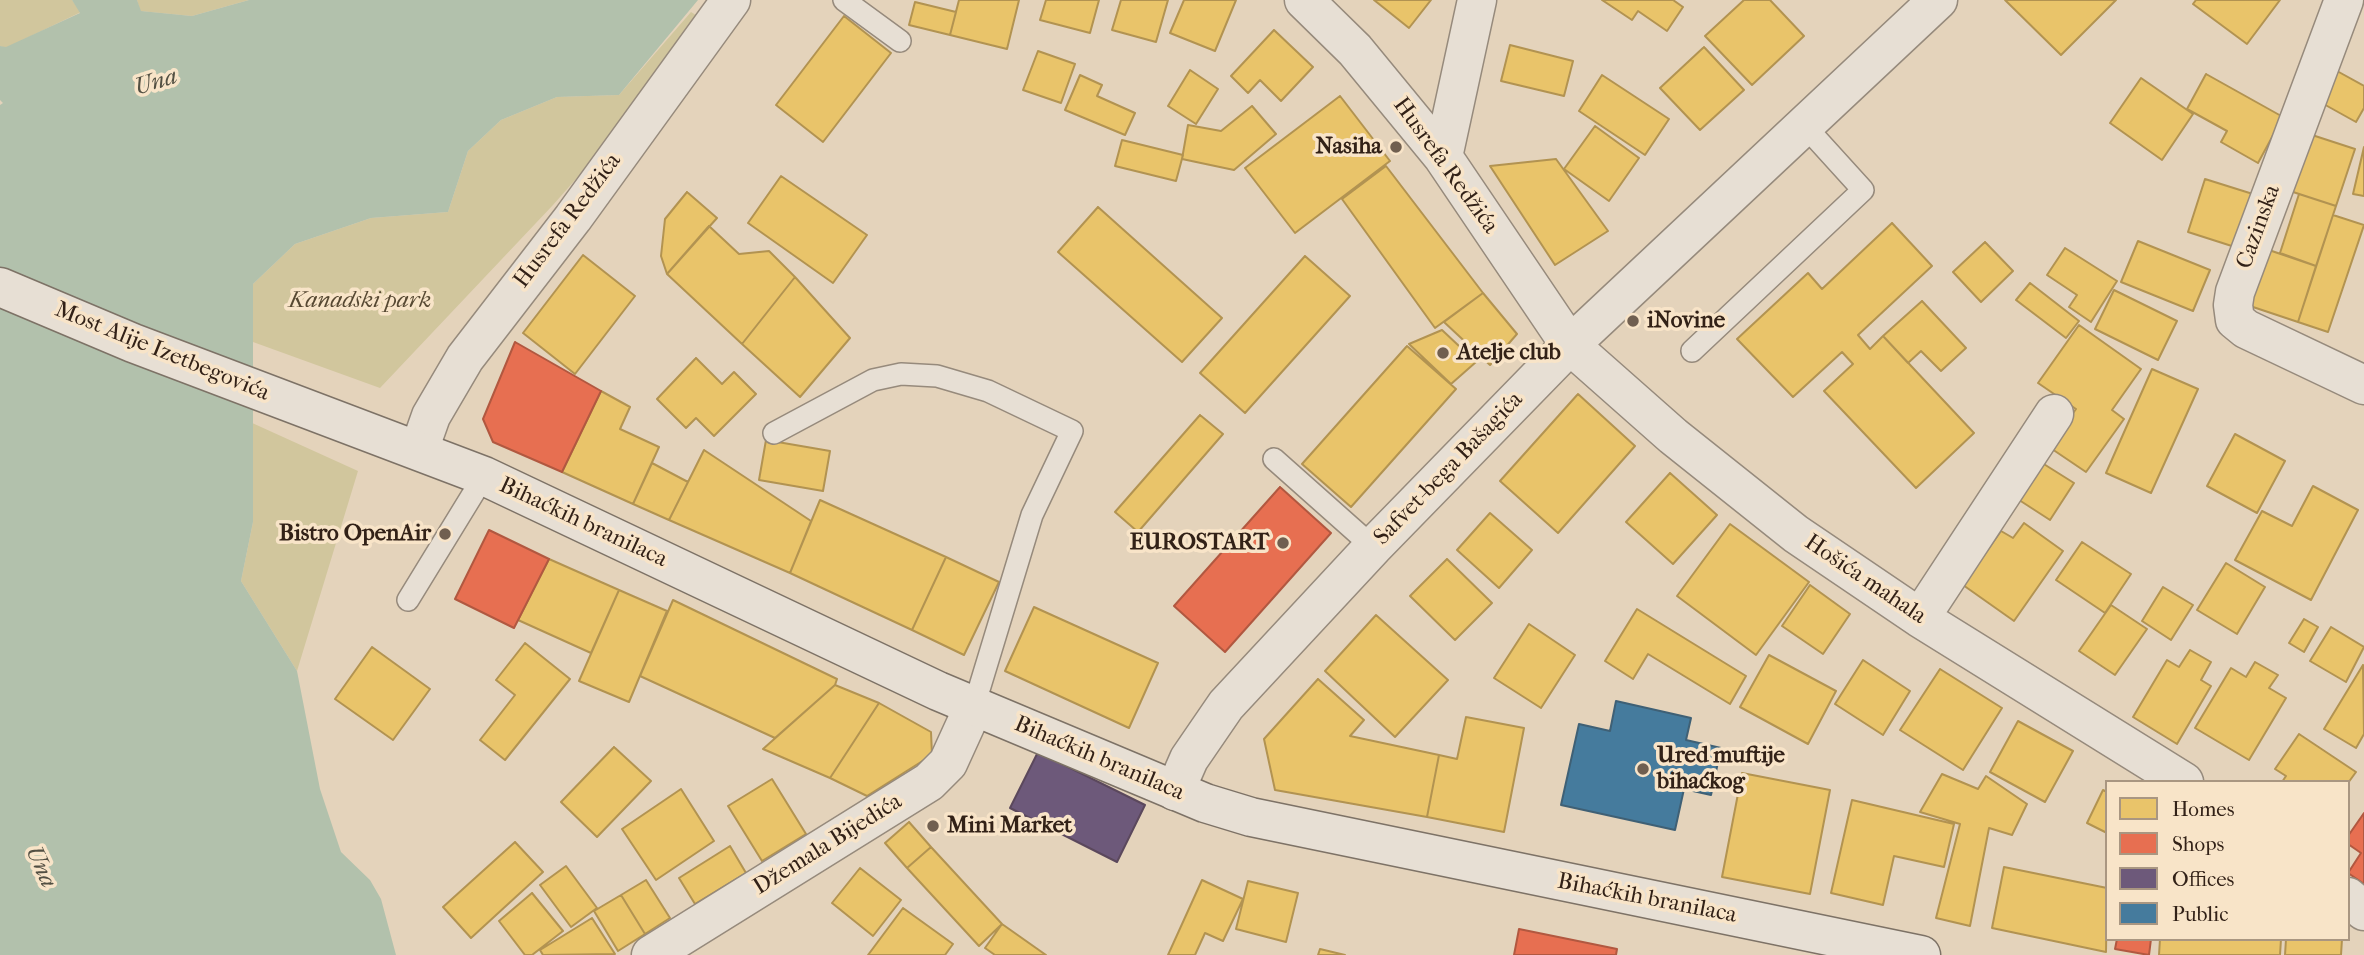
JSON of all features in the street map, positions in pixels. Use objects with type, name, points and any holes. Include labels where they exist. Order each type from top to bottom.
[{"type":"street","name":"Husrefa Redžića","points":[[419,450],[431,416],[464,358],[573,218],[731,0]]},
{"type":"street","name":"Husrefa Redžića","points":[[1304,0],[1355,50],[1443,157],[1570,345]]},
{"type":"street","points":[[1443,157],[1477,0]]},
{"type":"street","name":"Safvet-bega Bašagića","points":[[1175,791],[1189,759],[1226,705],[1373,547],[1570,345],[1938,0]]},
{"type":"street","name":"Cazinska","points":[[2344,0],[2235,292],[2233,306],[2235,320],[2246,329],[2364,385]]},
{"type":"street","name":"Most Alije Izetbegovića","points":[[0,287],[133,343],[325,415]]},
{"type":"street","name":"Hošića mahala","points":[[1570,345],[1672,436],[1797,534],[1920,618],[2181,780]]},
{"type":"street","points":[[1920,618],[2054,414]]},
{"type":"street","name":"Bihaćkih branilaca","points":[[325,415],[484,477],[974,706],[1175,791],[1251,817],[1922,955]]},
{"type":"street","name":"Džemala Bijedića","points":[[651,955],[929,782],[948,763],[974,706]]},
{"type":"street","points":[[2350,899],[2364,911]]},
{"type":"lane","points":[[844,0],[900,41]]},
{"type":"lane","points":[[1692,351],[1863,190],[1804,125]]},
{"type":"lane","points":[[774,433],[873,380],[901,374],[937,376],[988,391],[1072,431],[1032,515],[974,706]]},
{"type":"lane","points":[[1274,459],[1373,547]]},
{"type":"lane","points":[[408,600],[484,477]]},
{"type":"green space","points":[[0,0],[72,0],[81,12],[6,48],[0,46]]},
{"type":"green space","points":[[137,0],[249,0],[192,16],[140,11]]},
{"type":"green space","name":"Kanadski park","points":[[691,12],[712,25],[553,205],[380,388],[253,342],[253,284],[295,244],[371,218],[448,212],[468,151],[501,120],[557,97],[619,95]]},
{"type":"green space","points":[[250,422],[358,471],[297,671],[241,581],[253,522]]},
{"type":"water","name":"Una","points":[[72,0],[137,0],[141,11],[192,16],[249,0],[698,0],[619,95],[557,97],[501,120],[468,151],[448,212],[371,218],[295,244],[253,284],[253,522],[241,581],[297,671],[320,789],[341,852],[370,880],[381,899],[396,955],[0,955],[0,105],[3,103],[0,100],[0,46],[6,47],[80,13]]},
{"type":"building: Homes","points":[[959,0],[1019,0],[1007,49],[950,35]]},
{"type":"building: Homes","points":[[1046,0],[1099,0],[1090,33],[1040,20]]},
{"type":"building: Homes","points":[[1121,0],[1168,0],[1156,42],[1112,30]]},
{"type":"building: Homes","points":[[1184,0],[1236,0],[1215,51],[1170,33]]},
{"type":"building: Homes","points":[[1374,0],[1431,0],[1409,28]]},
{"type":"building: Homes","points":[[1602,0],[1673,0],[1683,7],[1667,31],[1638,11],[1632,20]]},
{"type":"building: Homes","points":[[1744,0],[1770,0],[1804,36],[1752,85],[1705,36]]},
{"type":"building: Homes","points":[[2005,0],[2116,0],[2061,55]]},
{"type":"building: Homes","points":[[2196,0],[2280,0],[2247,44],[2193,4]]},
{"type":"building: Homes","points":[[915,2],[956,12],[950,35],[909,25]]},
{"type":"building: Homes","points":[[844,16],[891,53],[823,142],[776,105]]},
{"type":"building: Homes","points":[[1274,30],[1313,67],[1281,101],[1260,80],[1248,93],[1231,76]]},
{"type":"building: Homes","points":[[1510,45],[1573,61],[1564,96],[1501,81]]},
{"type":"building: Homes","points":[[1704,47],[1744,90],[1700,130],[1660,88]]},
{"type":"building: Homes","points":[[1038,51],[1075,64],[1061,103],[1023,90]]},
{"type":"building: Homes","points":[[1190,70],[1218,89],[1196,124],[1168,106]]},
{"type":"building: Homes","points":[[2337,71],[2364,86],[2364,108],[2356,122],[2320,102]]},
{"type":"building: Homes","points":[[2206,74],[2283,117],[2258,163],[2221,142],[2227,131],[2187,109]]},
{"type":"building: Homes","points":[[1080,75],[1102,85],[1097,96],[1135,113],[1125,135],[1065,110]]},
{"type":"building: Homes","points":[[1602,75],[1669,119],[1645,155],[1579,111]]},
{"type":"building: Homes","points":[[2141,78],[2193,114],[2162,160],[2110,123]]},
{"type":"building: Homes","points":[[1340,96],[1390,161],[1295,233],[1245,168]]},
{"type":"building: Homes","points":[[1252,106],[1276,134],[1234,170],[1182,159],[1188,125],[1221,131]]},
{"type":"building: Homes","points":[[1595,126],[1639,158],[1609,201],[1564,169]]},
{"type":"building: Homes","points":[[2309,134],[2355,149],[2336,206],[2290,191]]},
{"type":"building: Homes","points":[[1122,140],[1183,155],[1176,181],[1115,166]]},
{"type":"building: Homes","points":[[2364,147],[2364,196],[2353,194]]},
{"type":"building: Homes","points":[[1556,159],[1608,231],[1555,265],[1490,166]]},
{"type":"building: Homes","points":[[1386,166],[1483,293],[1435,328],[1342,199]]},
{"type":"building: Homes","points":[[781,176],[867,235],[833,283],[748,223]]},
{"type":"building: Homes","points":[[2205,179],[2256,195],[2238,248],[2188,232]]},
{"type":"building: Homes","points":[[687,192],[717,218],[667,274],[661,256],[665,219]]},
{"type":"building: Homes","points":[[2299,194],[2336,206],[2316,266],[2280,253]]},
{"type":"building: Homes","points":[[1098,207],[1222,318],[1182,362],[1058,252]]},
{"type":"building: Homes","points":[[2333,215],[2364,225],[2328,332],[2298,322]]},
{"type":"building: Homes","points":[[1892,223],[1932,266],[1858,335],[1870,349],[1883,336],[1974,433],[1916,488],[1824,391],[1853,364],[1842,352],[1793,397],[1737,339],[1808,273],[1822,289]]},
{"type":"building: Homes","points":[[709,226],[739,254],[769,251],[795,277],[742,344],[667,274]]},
{"type":"building: Homes","points":[[2138,241],[2210,270],[2193,311],[2121,282]]},
{"type":"building: Homes","points":[[1985,242],[2013,271],[1981,302],[1953,272]]},
{"type":"building: Homes","points":[[2065,248],[2117,281],[2091,322],[2069,307],[2077,295],[2047,275]]},
{"type":"building: Homes","points":[[2263,248],[2316,266],[2298,322],[2244,304]]},
{"type":"building: Homes","points":[[583,255],[635,296],[575,374],[523,333]]},
{"type":"building: Homes","points":[[1305,256],[1350,296],[1245,413],[1200,373]]},
{"type":"building: Homes","points":[[795,277],[850,338],[800,397],[742,344]]},
{"type":"building: Homes","points":[[2030,283],[2079,321],[2066,338],[2016,300]]},
{"type":"building: Homes","points":[[2114,290],[2177,321],[2158,360],[2095,329]]},
{"type":"building: Homes","points":[[1483,293],[1517,334],[1490,365],[1444,322]]},
{"type":"building: Homes","points":[[1922,301],[1966,348],[1941,371],[1921,351],[1908,363],[1883,336]]},
{"type":"building: Homes","points":[[2079,325],[2141,369],[2112,410],[2124,419],[2086,472],[2049,447],[2076,409],[2038,383]]},
{"type":"building: Homes","name":"Atelje club","points":[[1442,330],[1476,362],[1451,384],[1409,344]]},
{"type":"building: Homes","points":[[1407,346],[1456,389],[1351,507],[1302,464]]},
{"type":"building: Homes","points":[[696,358],[722,384],[734,372],[756,394],[714,436],[696,418],[686,428],[657,399]]},
{"type":"building: Homes","points":[[2152,369],[2198,389],[2151,493],[2106,473]]},
{"type":"building: Homes","points":[[601,391],[630,407],[620,429],[659,447],[633,504],[562,472]]},
{"type":"building: Homes","points":[[1578,394],[1635,446],[1558,533],[1500,481]]},
{"type":"building: Homes","points":[[1200,415],[1223,434],[1138,532],[1115,512]]},
{"type":"building: Homes","points":[[2235,434],[2285,461],[2257,513],[2207,486]]},
{"type":"building: Homes","points":[[766,440],[830,451],[823,491],[759,480]]},
{"type":"building: Homes","points":[[704,450],[811,521],[790,573],[669,520]]},
{"type":"building: Homes","points":[[2039,461],[2074,483],[2050,520],[2016,498]]},
{"type":"building: Homes","points":[[652,463],[688,482],[669,520],[633,504]]},
{"type":"building: Homes","points":[[1670,473],[1717,515],[1673,564],[1626,522]]},
{"type":"building: Homes","points":[[2313,486],[2358,510],[2311,600],[2235,560],[2262,511],[2292,526]]},
{"type":"building: Homes","points":[[820,500],[946,557],[912,630],[790,573]]},
{"type":"building: Homes","points":[[1490,513],[1532,550],[1499,588],[1457,550]]},
{"type":"building: Homes","points":[[2024,523],[2063,551],[2014,621],[1963,585],[2001,531],[2013,538]]},
{"type":"building: Homes","points":[[1730,524],[1809,582],[1756,655],[1677,596]]},
{"type":"building: Homes","points":[[2082,542],[2131,574],[2105,613],[2056,580]]},
{"type":"building: Homes","points":[[946,557],[999,582],[964,655],[912,630]]},
{"type":"building: Homes","points":[[549,559],[619,590],[591,653],[518,620]]},
{"type":"building: Homes","points":[[1447,559],[1492,603],[1455,640],[1410,596]]},
{"type":"building: Homes","points":[[2226,563],[2265,587],[2237,634],[2197,610]]},
{"type":"building: Homes","points":[[1810,585],[1850,614],[1823,654],[1782,626]]},
{"type":"building: Homes","points":[[2163,587],[2193,605],[2171,640],[2142,621]]},
{"type":"building: Homes","points":[[619,590],[667,611],[629,702],[579,681]]},
{"type":"building: Homes","points":[[673,600],[837,679],[835,685],[775,738],[640,676]]},
{"type":"building: Homes","points":[[2111,605],[2147,629],[2115,675],[2079,651]]},
{"type":"building: Homes","points":[[1034,607],[1158,663],[1129,728],[1005,671]]},
{"type":"building: Homes","points":[[1637,609],[1746,676],[1730,704],[1648,654],[1633,679],[1605,661]]},
{"type":"building: Homes","points":[[1376,615],[1448,680],[1395,737],[1325,671]]},
{"type":"building: Homes","points":[[2304,619],[2318,627],[2304,652],[2289,643]]},
{"type":"building: Homes","points":[[1529,624],[1575,655],[1541,708],[1494,678]]},
{"type":"building: Homes","points":[[2331,627],[2364,647],[2346,682],[2310,661]]},
{"type":"building: Homes","points":[[525,643],[570,679],[505,760],[480,740],[515,695],[496,680]]},
{"type":"building: Homes","points":[[372,647],[430,689],[393,740],[335,699]]},
{"type":"building: Homes","points":[[2190,650],[2211,662],[2201,680],[2211,686],[2177,744],[2133,717],[2167,660],[2179,667]]},
{"type":"building: Homes","points":[[1769,655],[1836,691],[1808,744],[1740,707]]},
{"type":"building: Homes","points":[[1863,660],[1910,691],[1883,735],[1835,704]]},
{"type":"building: Homes","points":[[2255,662],[2278,675],[2269,688],[2286,698],[2249,760],[2195,728],[2231,668],[2246,677]]},
{"type":"building: Homes","points":[[2363,665],[2364,734],[2356,748],[2324,729]]},
{"type":"building: Homes","points":[[1940,669],[2002,708],[1963,770],[1900,730]]},
{"type":"building: Homes","points":[[1318,679],[1364,720],[1350,736],[1439,755],[1427,817],[1275,790],[1264,739]]},
{"type":"building: Homes","points":[[835,685],[879,703],[830,778],[763,749]]},
{"type":"building: Homes","points":[[879,703],[931,732],[932,755],[867,796],[830,778]]},
{"type":"building: Homes","points":[[1466,717],[1524,728],[1504,832],[1427,817],[1439,755],[1457,759]]},
{"type":"building: Homes","points":[[2018,721],[2073,751],[2045,802],[1990,772]]},
{"type":"building: Homes","points":[[2299,734],[2356,772],[2350,780],[2283,780],[2286,776],[2275,769]]},
{"type":"building: Homes","points":[[614,747],[651,781],[597,837],[561,802]]},
{"type":"building: Homes","points":[[1742,773],[1830,790],[1810,894],[1722,877]]},
{"type":"building: Homes","points":[[1942,774],[1978,789],[1986,776],[2027,804],[2012,835],[1989,828],[1970,926],[1936,918],[1960,824],[1920,812]]},
{"type":"building: Homes","points":[[772,779],[806,834],[762,861],[728,806]]},
{"type":"building: Homes","points":[[681,789],[714,841],[656,880],[622,829]]},
{"type":"building: Homes","points":[[2103,790],[2105,791],[2105,832],[2087,823]]},
{"type":"building: Homes","points":[[1852,800],[1954,824],[1944,867],[1894,856],[1883,905],[1831,893]]},
{"type":"building: Homes","points":[[909,822],[931,847],[907,868],[885,843]]},
{"type":"building: Homes","points":[[515,842],[543,872],[471,938],[443,907]]},
{"type":"building: Homes","points":[[730,846],[746,873],[695,904],[679,878]]},
{"type":"building: Homes","points":[[931,847],[1002,924],[979,946],[907,868]]},
{"type":"building: Homes","points":[[566,866],[597,908],[571,927],[540,885]]},
{"type":"building: Homes","points":[[2004,867],[2105,888],[2106,952],[1992,928]]},
{"type":"building: Homes","points":[[860,868],[901,900],[873,936],[832,903]]},
{"type":"building: Homes","points":[[646,880],[670,918],[645,934],[621,895]]},
{"type":"building: Homes","points":[[1202,880],[1243,899],[1223,941],[1205,933],[1195,955],[1168,955]]},
{"type":"building: Homes","points":[[1248,881],[1298,893],[1286,942],[1236,929]]},
{"type":"building: Homes","points":[[532,893],[563,931],[532,955],[525,955],[499,921]]},
{"type":"building: Homes","points":[[621,895],[645,934],[618,951],[594,911]]},
{"type":"building: Homes","points":[[903,908],[953,944],[945,955],[868,955]]},
{"type":"building: Homes","points":[[592,918],[615,954],[543,955],[540,950]]},
{"type":"building: Homes","points":[[1002,924],[1046,955],[995,955],[985,948]]},
{"type":"building: Homes","points":[[2160,941],[2281,941],[2280,955],[2159,955]]},
{"type":"building: Homes","points":[[2286,941],[2342,941],[2341,955],[2285,955]]},
{"type":"building: Homes","points":[[1320,949],[1345,955],[1318,955]]},
{"type":"building: Shops","points":[[515,342],[601,391],[562,472],[493,442],[483,419]]},
{"type":"building: Shops","points":[[1280,487],[1331,533],[1225,652],[1174,606]]},
{"type":"building: Shops","points":[[489,530],[549,559],[514,628],[455,599]]},
{"type":"building: Shops","points":[[2364,813],[2364,884],[2350,874],[2361,853],[2350,845],[2350,833]]},
{"type":"building: Shops","points":[[1519,929],[1617,949],[1616,955],[1514,955]]},
{"type":"building: Shops","points":[[2117,941],[2151,941],[2149,955],[2115,949]]},
{"type":"building: Offices","points":[[1038,752],[1145,805],[1117,862],[1010,808]]},
{"type":"building: Public","name":"Ured muftije bihaćkog","points":[[1616,701],[1691,718],[1686,740],[1721,748],[1711,795],[1684,789],[1675,830],[1561,805],[1579,724],[1610,731]]},
{"type":"place","name":"Nasiha","points":[[1396,147]]},
{"type":"place","name":"iNovine","points":[[1633,321]]},
{"type":"place","name":"Atelje club","points":[[1443,353]]},
{"type":"place","name":"Bistro OpenAir","points":[[445,534]]},
{"type":"place","name":"EUROSTART","points":[[1283,543]]},
{"type":"place","name":"Ured muftije bihaćkog","points":[[1643,769]]},
{"type":"place","name":"Mini Market","points":[[933,826]]}]
